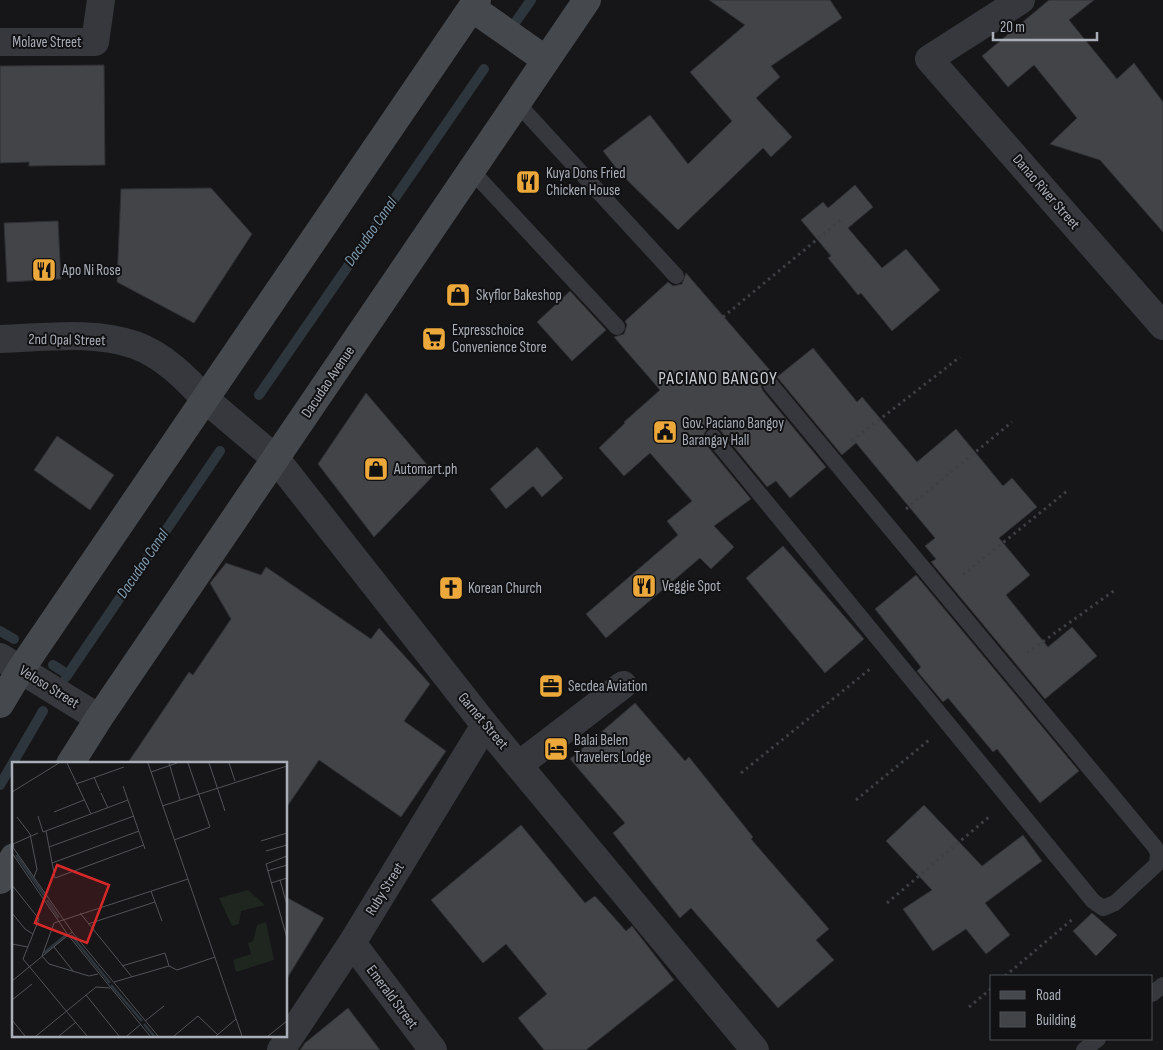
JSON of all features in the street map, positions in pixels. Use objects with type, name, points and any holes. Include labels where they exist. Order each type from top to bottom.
[{"type":"main road","name":"Dacudao Avenue","points":[[71,762],[99,718],[587,0]]},
{"type":"main road","points":[[0,704],[10,663],[205,399],[474,4],[546,60]]},
{"type":"main road","points":[[0,880],[12,860]]},
{"type":"street","name":"Molave Street","points":[[0,42],[95,42],[101,0]]},
{"type":"street","name":"Danao River Street","points":[[1021,0],[929,59],[1163,326]]},
{"type":"street","name":"2nd Opal Street","points":[[0,339],[86,337],[135,345],[163,361],[187,379],[205,399]]},
{"type":"street","name":"Garnet Street","points":[[205,399],[276,459],[486,726],[520,764],[755,1050]]},
{"type":"street","name":"Veloso Street","points":[[10,663],[99,718]]},
{"type":"street","points":[[520,764],[623,685]]},
{"type":"street","name":"Ruby Street","points":[[281,1050],[352,943],[486,726]]},
{"type":"street","name":"Emerald Street","points":[[352,943],[433,1050]]},
{"type":"lane","points":[[517,103],[676,276]]},
{"type":"lane","points":[[471,170],[617,327]]},
{"type":"lane","points":[[712,437],[1093,901],[1103,908],[1115,902],[1157,864],[1158,853],[772,385]]},
{"type":"lane","points":[[1084,1050],[1097,1040]]},
{"type":"path","points":[[723,317],[843,218]]},
{"type":"path","points":[[832,457],[960,357]]},
{"type":"path","points":[[888,524],[1012,422]]},
{"type":"path","points":[[944,592],[1067,491]]},
{"type":"path","points":[[1006,668],[1115,590]]},
{"type":"path","points":[[741,773],[890,652]]},
{"type":"path","points":[[856,800],[948,724]]},
{"type":"path","points":[[887,903],[1010,799]]},
{"type":"path","points":[[1007,975],[1093,901]]},
{"type":"path","points":[[969,1007],[990,990]]},
{"type":"building","points":[[709,0],[830,0],[842,18],[771,66],[780,77],[756,98],[792,137],[771,157],[763,148],[678,230],[620,173],[603,151],[650,115],[688,164],[732,121],[690,72],[745,25]]},
{"type":"building","points":[[1049,0],[1094,0],[1069,20],[1117,79],[1134,63],[1163,102],[1163,232],[1100,160],[1050,144],[1077,118],[1034,65],[1008,87],[982,56]]},
{"type":"building","points":[[104,65],[105,165],[29,166],[29,162],[0,163],[0,66]]},
{"type":"building","points":[[855,185],[873,207],[848,228],[882,268],[906,249],[940,290],[892,331],[861,293],[858,295],[828,258],[831,256],[801,220],[823,202],[828,208]]},
{"type":"building","points":[[211,188],[252,234],[194,323],[117,282],[121,189]]},
{"type":"building","points":[[58,221],[61,279],[7,282],[4,223]]},
{"type":"building","points":[[686,273],[775,376],[764,378],[761,386],[763,391],[826,467],[790,498],[776,481],[767,487],[720,430],[712,427],[707,429],[704,434],[705,443],[751,499],[714,526],[734,547],[711,569],[700,558],[606,638],[586,614],[678,535],[667,521],[692,501],[650,453],[624,476],[599,448],[624,422],[660,390],[614,337],[624,334],[627,325],[625,321],[668,282],[673,286],[682,284]]},
{"type":"building","points":[[570,291],[606,330],[572,361],[537,322]]},
{"type":"building","points":[[813,348],[857,402],[862,397],[917,462],[956,429],[1003,486],[1012,478],[1037,507],[999,538],[1030,575],[1006,595],[1048,647],[1072,627],[1097,656],[1045,699],[931,562],[936,559],[925,546],[935,538],[856,443],[842,455],[777,377]]},
{"type":"building","name":"Automart.ph","points":[[366,393],[435,474],[374,537],[318,464]]},
{"type":"building","points":[[57,436],[114,475],[90,510],[34,470]]},
{"type":"building","points":[[537,447],[563,478],[542,497],[533,486],[506,509],[490,489]]},
{"type":"building","points":[[783,546],[864,639],[825,673],[746,578]]},
{"type":"building","points":[[226,563],[261,575],[266,567],[371,639],[379,628],[430,684],[404,721],[446,751],[401,817],[319,760],[288,805],[288,762],[128,762],[189,672],[193,675],[231,619],[210,583]]},
{"type":"building","points":[[916,575],[1079,771],[1040,803],[997,749],[993,752],[948,698],[943,702],[917,671],[921,667],[875,609]]},
{"type":"building","points":[[635,703],[685,761],[689,757],[753,837],[751,839],[829,929],[816,940],[834,960],[778,1008],[691,908],[680,918],[613,833],[625,823],[570,759]]},
{"type":"building","points":[[924,805],[982,866],[1023,835],[1042,861],[985,903],[1010,935],[986,954],[966,929],[933,951],[903,909],[932,890],[886,841]]},
{"type":"building","points":[[521,825],[585,903],[595,896],[626,931],[632,926],[674,980],[586,1050],[544,1050],[518,1018],[547,994],[506,944],[483,963],[431,900]]},
{"type":"building","points":[[288,898],[324,918],[288,977]]},
{"type":"building","points":[[1092,913],[1117,935],[1096,956],[1073,931]]},
{"type":"building","points":[[348,1008],[380,1050],[300,1050],[305,1043]]},
{"type":"waterway","name":"Dacudao Canal","points":[[512,27],[531,0]]},
{"type":"waterway","name":"Dacudao Canal","points":[[259,395],[484,69]]},
{"type":"waterway","name":"Dacudao Canal","points":[[66,677],[220,451]]},
{"type":"waterway","points":[[0,631],[14,639]]},
{"type":"waterway","points":[[53,665],[67,674]]},
{"type":"waterway","name":"Dacudao Canal","points":[[13,762],[43,711]]},
{"type":"waterway","name":"Dacudao Canal","points":[[0,785],[12,764]]},
{"type":"place","name":"Kuya Dons Fried Chicken House","points":[[528,182]]},
{"type":"place","name":"Apo Ni Rose","points":[[44,270]]},
{"type":"place","name":"Skyflor Bakeshop","points":[[458,295]]},
{"type":"place","name":"Expresschoice Convenience Store","points":[[434,339]]},
{"type":"place","name":"Gov. Paciano Bangoy Barangay Hall","points":[[665,432]]},
{"type":"place","name":"Automart.ph","points":[[376,469]]},
{"type":"place","name":"Veggie Spot","points":[[644,586]]},
{"type":"place","name":"Korean Church","points":[[451,588]]},
{"type":"place","name":"Secdea Aviation","points":[[551,686]]},
{"type":"place","name":"Balai Belen Travelers Lodge","points":[[556,749]]},
{"type":"district","name":"PACIANO BANGOY","points":[[718,378]]}]
